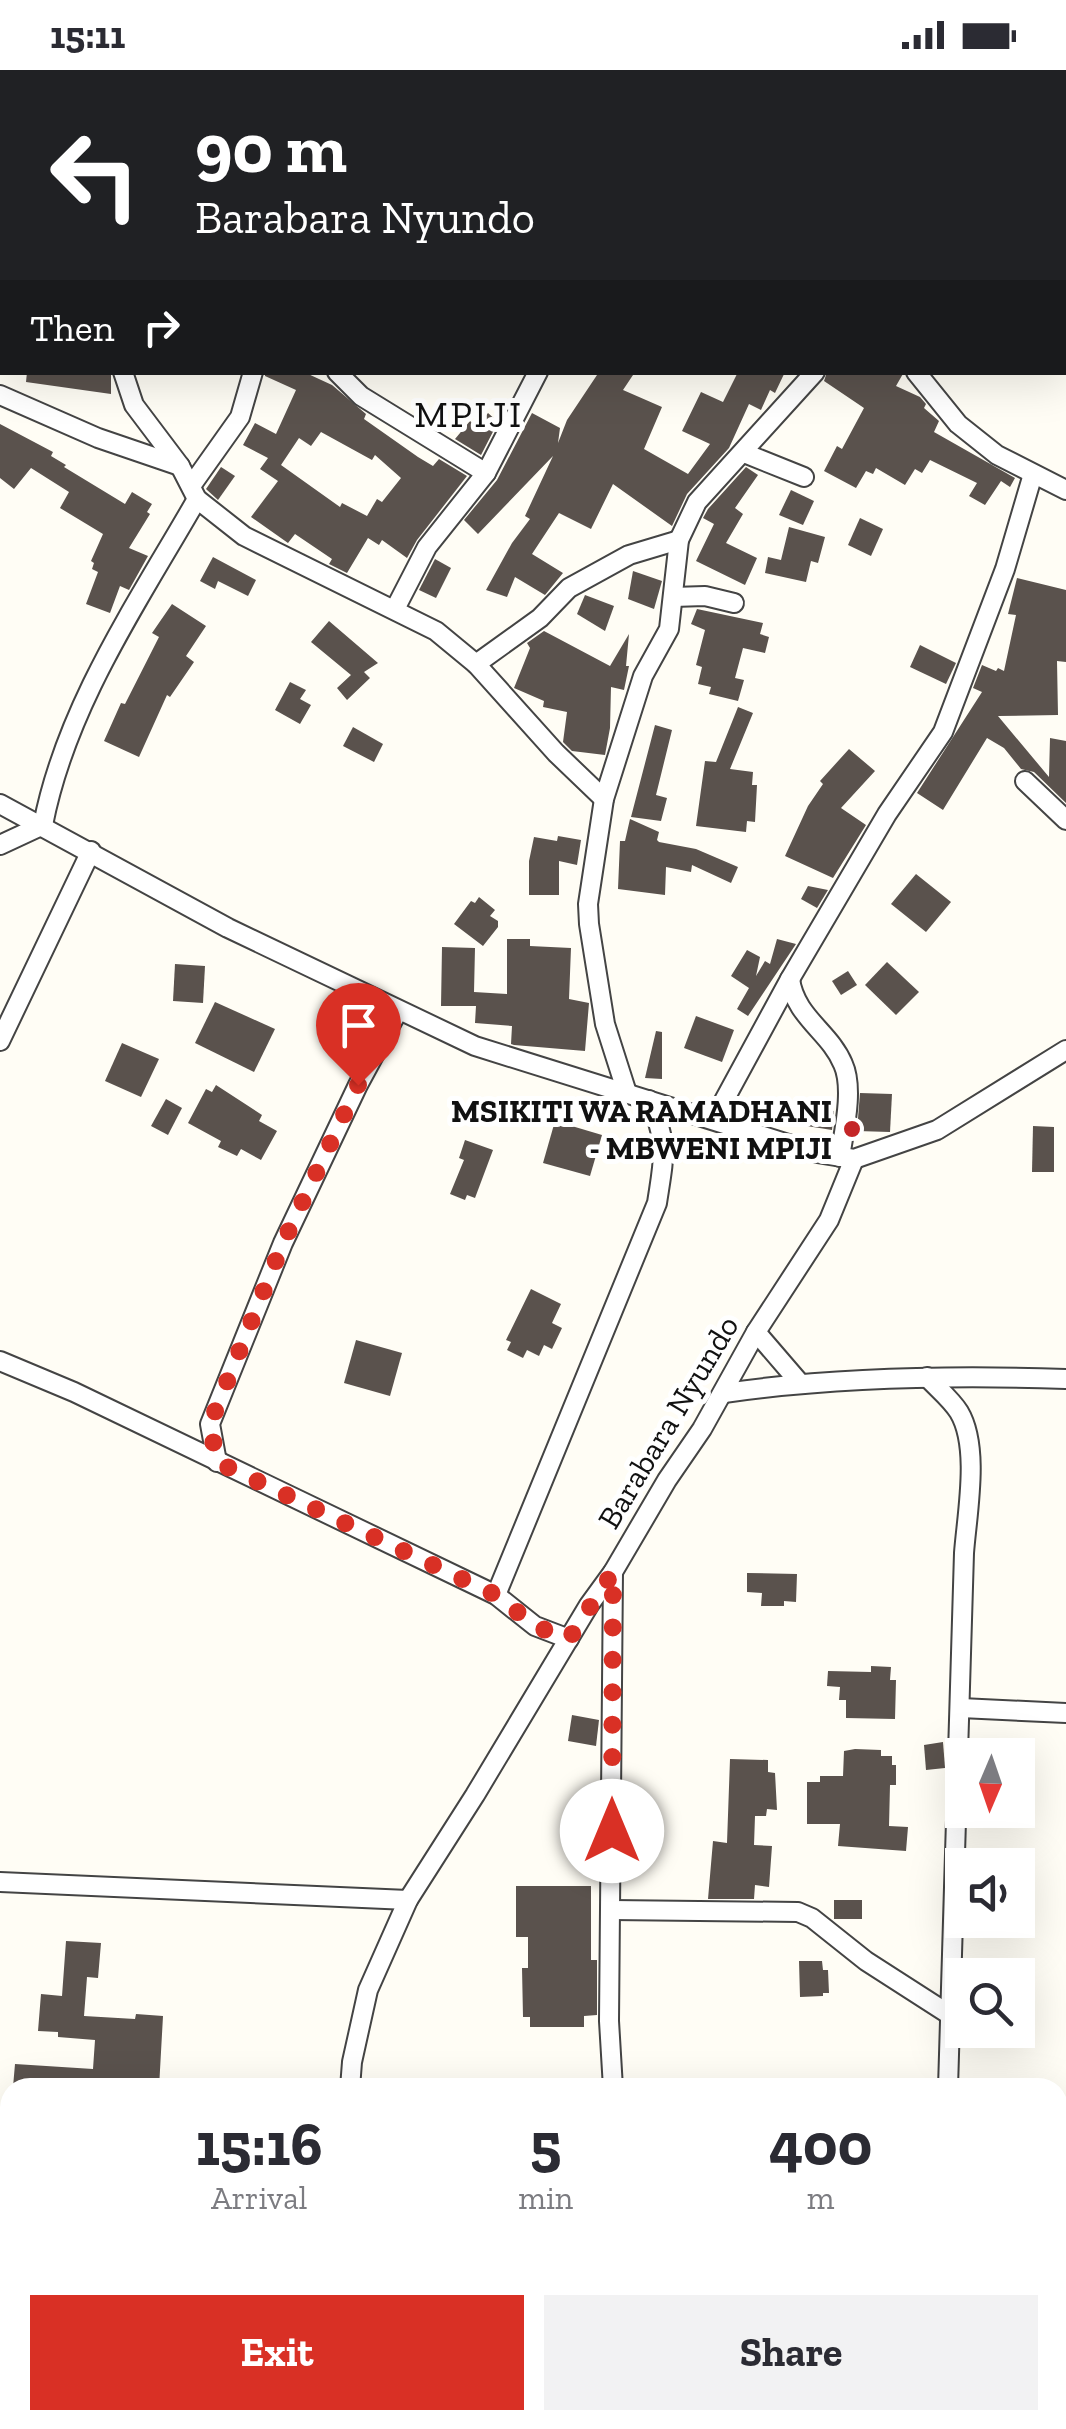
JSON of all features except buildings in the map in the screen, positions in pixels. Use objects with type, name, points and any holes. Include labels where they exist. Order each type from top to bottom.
[{"type":"street","points":[[124,375],[134,405],[180,466],[194,492],[244,536],[436,631],[476,664],[604,799]]},
{"type":"street","points":[[43,825],[50,791],[94,677],[194,492],[240,417],[252,375]]},
{"type":"street","points":[[340,375],[361,396],[486,473]]},
{"type":"street","points":[[395,609],[427,547],[486,473],[536,375]]},
{"type":"street","points":[[628,1093],[605,1024],[589,924],[588,904],[604,799],[643,676],[669,629],[679,540],[698,502],[812,375]]},
{"type":"street","points":[[918,375],[958,424],[997,455],[1066,490]]},
{"type":"street","points":[[0,395],[98,438],[180,466]]},
{"type":"street","points":[[744,453],[804,477]]},
{"type":"street","points":[[714,1119],[887,814],[944,732],[1004,569],[1033,474]]},
{"type":"street","points":[[476,664],[540,618],[569,588],[629,554],[679,540]]},
{"type":"street","points":[[672,597],[705,596],[734,603]]},
{"type":"street","points":[[1025,781],[1066,820]]},
{"type":"street","points":[[0,804],[228,928],[475,1046],[817,1153],[847,1158],[937,1130],[1066,1050]]},
{"type":"street","points":[[0,845],[43,825]]},
{"type":"street","points":[[0,1041],[91,852]]},
{"type":"street","name":"Barabara Nyundo","points":[[351,2078],[368,1990],[408,1900],[724,1393],[756,1332],[830,1220],[847,1158],[844,1064],[792,997],[790,979]]},
{"type":"street","points":[[181,1445],[210,1424],[283,1243],[398,1011]]},
{"type":"street","points":[[496,1595],[657,1203],[665,1154],[664,1134],[650,1100]]},
{"type":"street","points":[[756,1332],[799,1382]]},
{"type":"street","points":[[0,1361],[74,1392],[496,1595],[535,1626],[569,1639]]},
{"type":"street","points":[[927,1377],[959,1411],[968,1433],[970,1473],[964,1552],[952,1958]]},
{"type":"street","points":[[724,1393],[799,1382],[927,1377],[1066,1378]]},
{"type":"street","points":[[210,1424],[217,1462]]},
{"type":"street","points":[[612,2078],[609,2020],[613,1572]]},
{"type":"street","points":[[961,1708],[1066,1714]]},
{"type":"street","points":[[0,1882],[408,1900]]},
{"type":"street","points":[[612,1910],[798,1912],[945,2013]]},
{"type":"street","points":[[948,2078],[949,2048]]},
{"type":"place","name":"MSIKITI WA RAMADHANI - MBWENI MPIJI","points":[[852,1129]]},
{"type":"district","name":"MPIJI","points":[[469,414]]},
{"type":"route","points":[[358,1085],[283,1243],[210,1424],[217,1462],[496,1595],[535,1626],[569,1639],[613,1572],[612,1831]]}]
